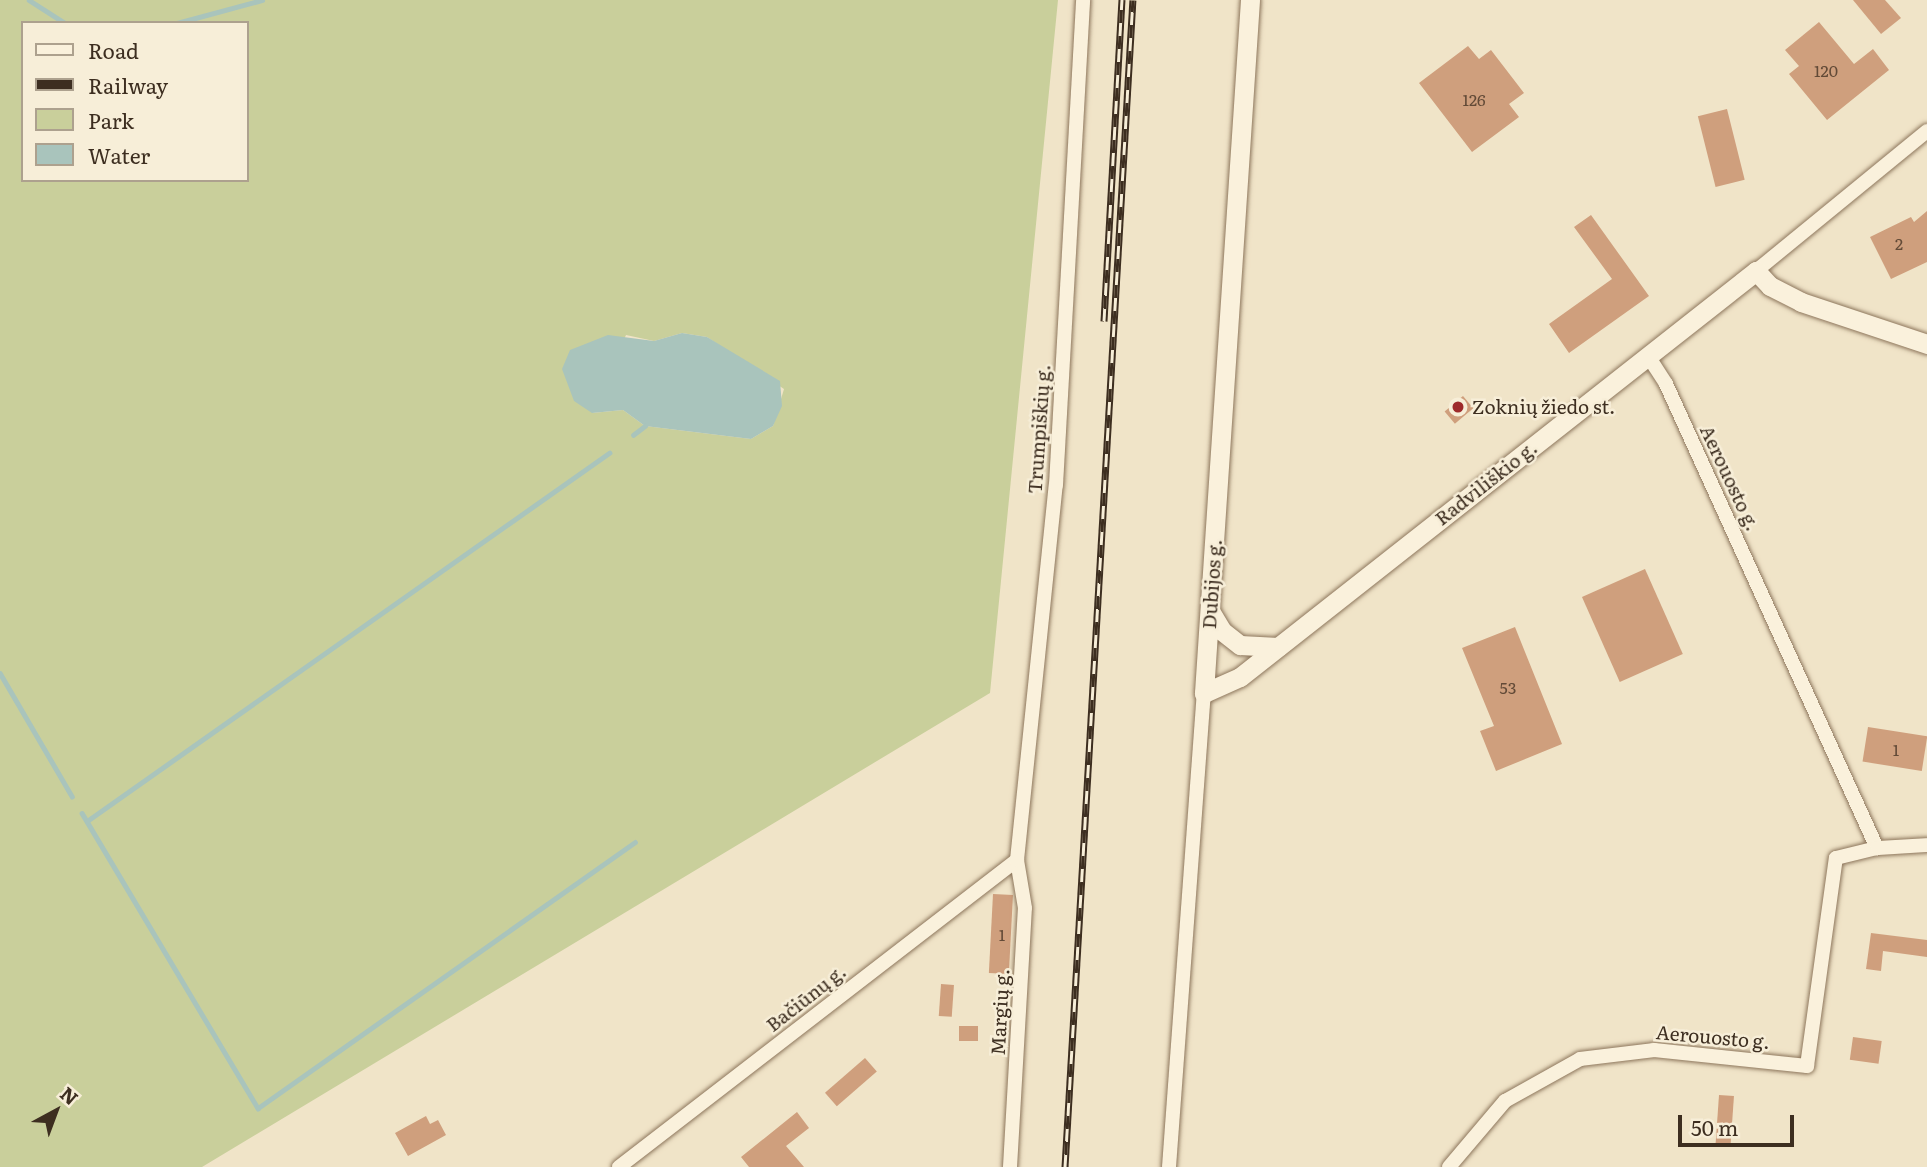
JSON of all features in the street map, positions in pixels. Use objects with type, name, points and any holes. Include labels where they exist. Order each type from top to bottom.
[{"type":"main road","name":"Dubijos g.","points":[[1204,693],[1250,0]]},
{"type":"main road","points":[[1756,271],[1770,286],[1801,302],[1927,344]]},
{"type":"main road","name":"Radviliškio g.","points":[[1204,693],[1223,688],[1278,647],[1756,271]]},
{"type":"main road","points":[[1210,611],[1240,645],[1278,647]]},
{"type":"street","name":"Trumpiškių g.","points":[[1017,860],[1056,485],[1083,0]]},
{"type":"street","name":"Radviliškio g.","points":[[1756,271],[1927,131]]},
{"type":"street","name":"Aerouosto g.","points":[[1449,1167],[1505,1101],[1580,1059],[1654,1050],[1807,1066],[1836,858],[1877,848],[1666,384],[1648,356]]},
{"type":"street","name":"Dubijos g.","points":[[1169,1167],[1204,693]]},
{"type":"street","points":[[1877,848],[1927,845]]},
{"type":"street","name":"Bačiūnų g.","points":[[619,1167],[1017,860]]},
{"type":"street","name":"Margių g.","points":[[1010,1167],[1025,908],[1017,860]]},
{"type":"green space","points":[[0,0],[1058,0],[990,693],[202,1167],[0,1167]],"holes":[[[682,333],[707,337],[784,389],[773,426],[751,439],[645,426],[623,410],[592,413],[626,335],[654,341]]]},
{"type":"water","points":[[682,333],[707,337],[780,381],[782,406],[773,426],[751,439],[645,426],[623,410],[592,413],[574,401],[562,369],[570,350],[608,335],[654,341]]},
{"type":"building","points":[[1853,0],[1885,0],[1901,18],[1881,34]]},
{"type":"building","points":[[1819,22],[1854,64],[1873,49],[1889,70],[1827,120],[1789,74],[1799,66],[1785,50]]},
{"type":"building","points":[[1468,46],[1479,59],[1491,50],[1524,93],[1509,104],[1519,117],[1472,152],[1419,83]]},
{"type":"building","points":[[1727,109],[1745,180],[1716,187],[1698,116]]},
{"type":"building","points":[[1927,211],[1927,262],[1891,279],[1870,237],[1911,217],[1914,222]]},
{"type":"building","points":[[1591,215],[1649,296],[1569,353],[1549,324],[1612,279],[1574,227]]},
{"type":"building","points":[[1463,396],[1473,408],[1455,424],[1445,411]]},
{"type":"building","points":[[1645,569],[1683,654],[1620,682],[1582,597]]},
{"type":"building","points":[[1515,627],[1562,744],[1496,771],[1480,731],[1494,726],[1462,648]]},
{"type":"building","points":[[1868,727],[1927,736],[1922,771],[1863,762]]},
{"type":"building","points":[[993,894],[1013,895],[1009,974],[989,973]]},
{"type":"building","points":[[1871,933],[1927,940],[1927,957],[1883,951],[1881,971],[1866,969]]},
{"type":"building","points":[[941,984],[954,985],[952,1017],[939,1016]]},
{"type":"building","points":[[959,1026],[978,1026],[978,1041],[959,1041]]},
{"type":"building","points":[[1853,1037],[1882,1041],[1879,1064],[1850,1060]]},
{"type":"building","points":[[865,1058],[877,1072],[837,1106],[825,1093]]},
{"type":"building","points":[[1719,1095],[1734,1096],[1731,1145],[1716,1144]]},
{"type":"building","points":[[797,1112],[809,1128],[786,1146],[804,1167],[749,1167],[741,1157]]},
{"type":"building","points":[[426,1116],[430,1124],[438,1120],[446,1135],[408,1156],[395,1133]]},
{"type":"waterway","points":[[29,0],[62,21]]},
{"type":"waterway","points":[[184,21],[262,0]]},
{"type":"waterway","points":[[633,435],[645,426]]},
{"type":"waterway","points":[[87,821],[609,453]]},
{"type":"waterway","points":[[0,673],[72,796]]},
{"type":"waterway","points":[[82,813],[258,1108],[635,842]]},
{"type":"railway","points":[[1104,321],[1122,0]]},
{"type":"railway","points":[[1065,1167],[1133,0]]},
{"type":"place","name":"Zoknių žiedo st.","points":[[1458,407]]}]
